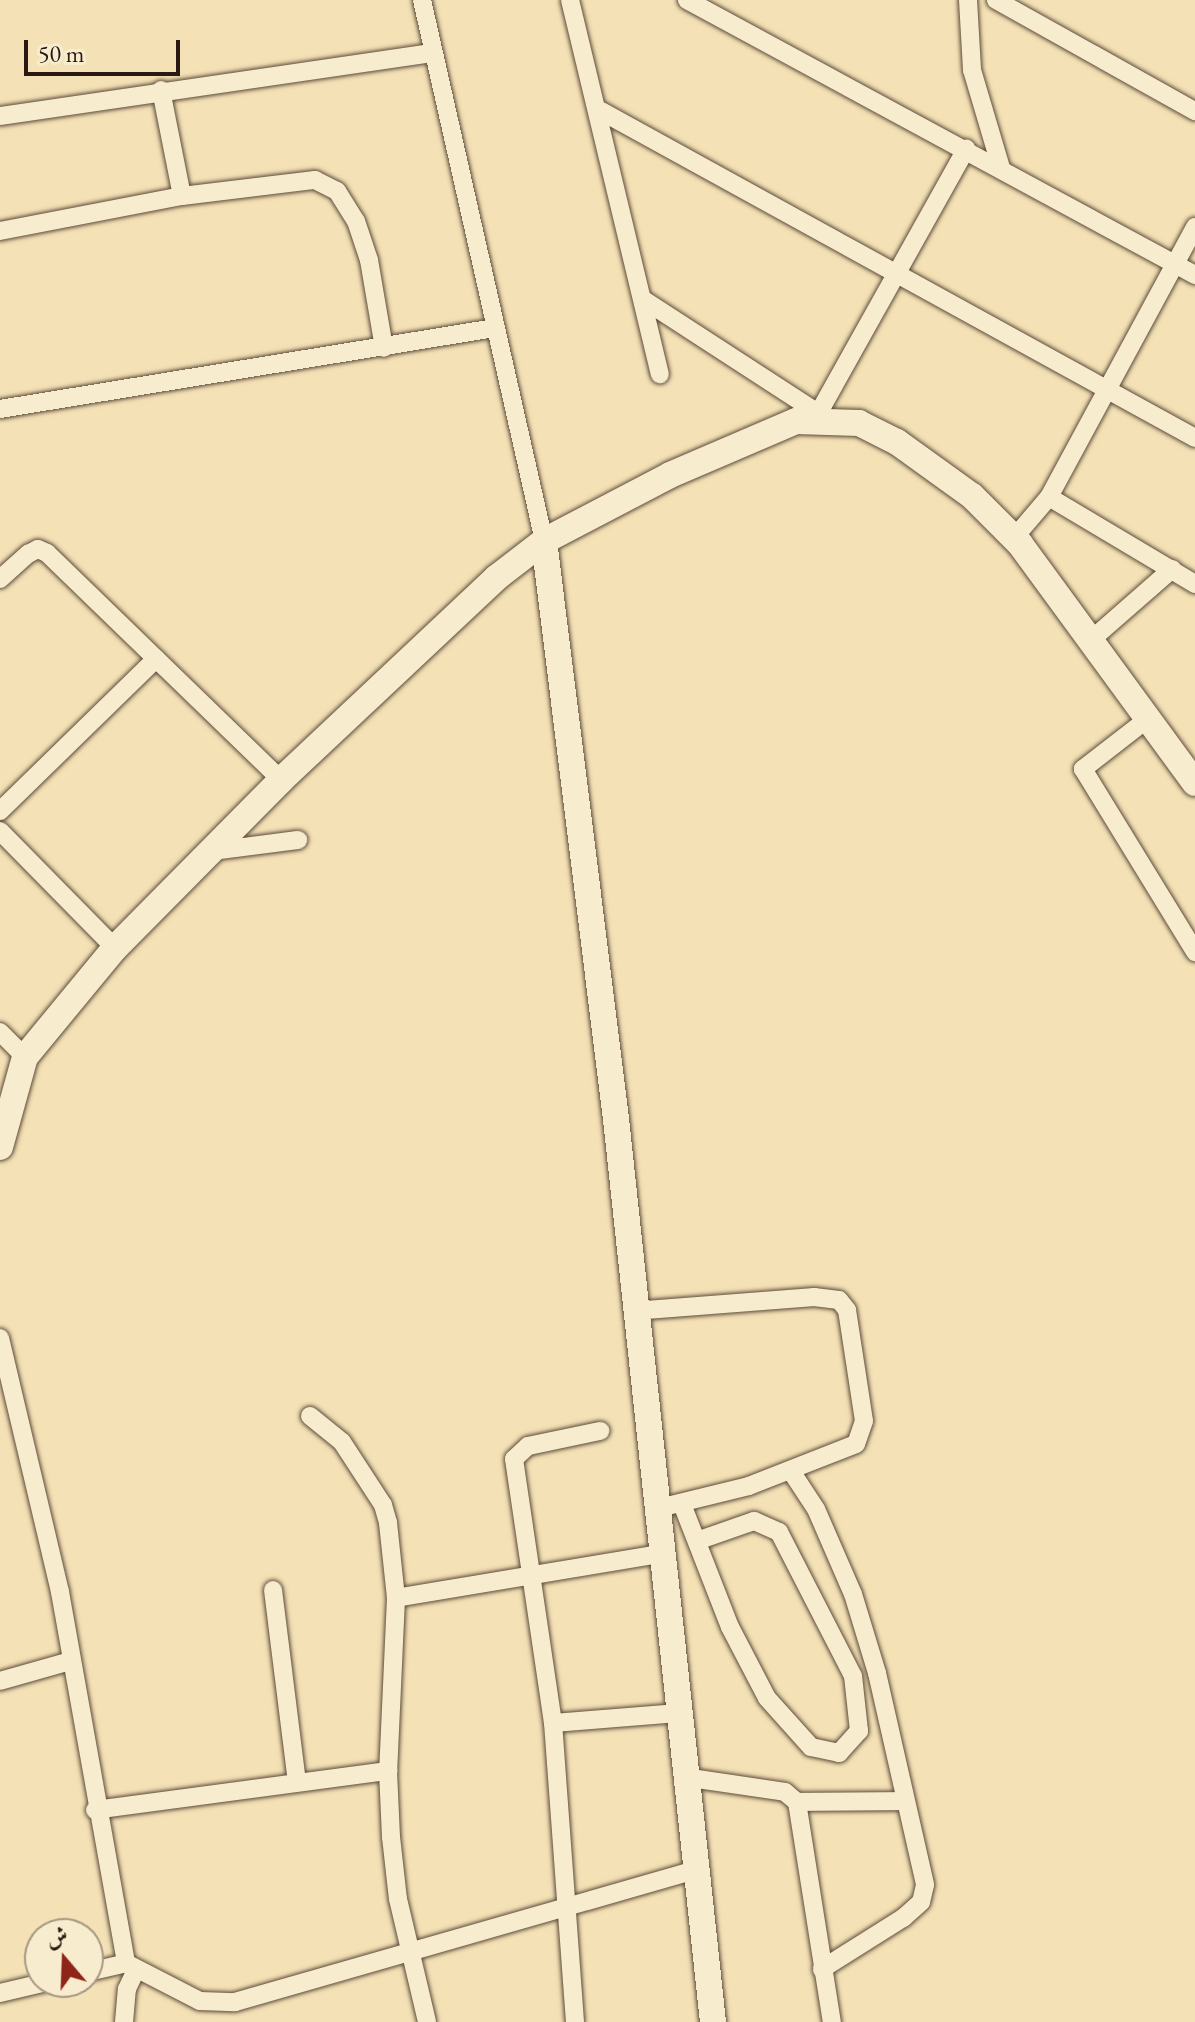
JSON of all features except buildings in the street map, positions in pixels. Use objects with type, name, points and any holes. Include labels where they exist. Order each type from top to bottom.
[{"type":"main road","points":[[0,1147],[25,1057],[115,948],[281,780],[496,578],[544,541],[764,431],[796,421],[822,417],[859,423],[897,442],[972,496],[1014,538],[1150,717],[1195,783]]},
{"type":"main road","points":[[544,541],[616,1119],[633,1311],[669,1505],[660,1554],[713,2022]]},
{"type":"street","points":[[422,0],[431,53],[493,328],[544,541]]},
{"type":"street","points":[[570,0],[601,111],[660,374]]},
{"type":"street","points":[[687,0],[1195,275]]},
{"type":"street","points":[[968,0],[972,70],[1001,168]]},
{"type":"street","points":[[996,0],[1195,111]]},
{"type":"street","points":[[0,116],[161,90],[431,53]]},
{"type":"street","points":[[161,90],[182,196]]},
{"type":"street","points":[[601,111],[896,277],[1195,438]]},
{"type":"street","points":[[644,300],[822,417],[966,149]]},
{"type":"street","points":[[0,231],[182,196],[306,180],[337,191],[356,221],[369,260],[384,348]]},
{"type":"street","points":[[1014,538],[1049,497],[1195,227]]},
{"type":"street","points":[[0,409],[493,328]]},
{"type":"street","points":[[1049,497],[1195,584]]},
{"type":"street","points":[[0,579],[28,554],[47,553],[281,780]]},
{"type":"street","points":[[1091,640],[1172,569]]},
{"type":"street","points":[[0,811],[156,659]]},
{"type":"street","points":[[1150,717],[1083,769],[1195,952]]},
{"type":"street","points":[[0,831],[115,948]]},
{"type":"street","points":[[213,851],[298,840]]},
{"type":"street","points":[[0,1032],[25,1057]]},
{"type":"street","points":[[633,1311],[814,1297],[843,1302],[863,1431],[856,1444],[791,1471],[669,1505],[697,1541],[730,1627],[767,1698],[811,1747],[839,1753],[859,1731],[853,1676],[779,1532],[754,1521],[697,1541]]},
{"type":"street","points":[[0,1338],[60,1592],[95,1810],[131,1967],[124,2022]]},
{"type":"street","points":[[310,1416],[342,1442],[383,1505],[396,1598],[388,1771],[398,1899],[427,2022]]},
{"type":"street","points":[[575,2022],[553,1723],[514,1459],[528,1446],[600,1431]]},
{"type":"street","points":[[791,1471],[816,1509],[853,1594],[877,1673],[925,1885],[921,1902],[822,1969]]},
{"type":"street","points":[[396,1598],[660,1554]]},
{"type":"street","points":[[273,1590],[297,1782]]},
{"type":"street","points":[[0,1681],[70,1661]]},
{"type":"street","points":[[553,1723],[676,1713]]},
{"type":"street","points":[[95,1810],[388,1771]]},
{"type":"street","points":[[684,1777],[785,1792],[797,1802],[905,1801]]},
{"type":"street","points":[[797,1802],[832,2022]]},
{"type":"street","points":[[104,1970],[131,1967],[216,2004],[698,1869]]},
{"type":"street","points":[[0,1993],[24,1987]]}]
